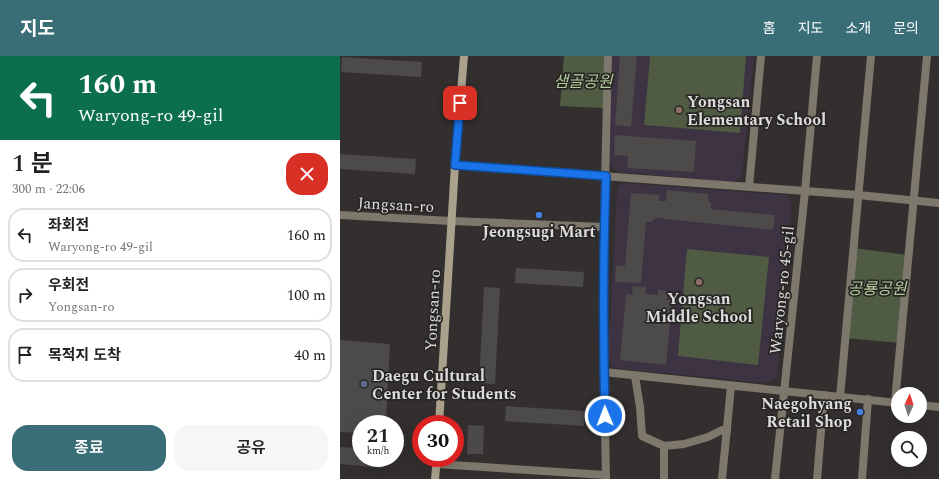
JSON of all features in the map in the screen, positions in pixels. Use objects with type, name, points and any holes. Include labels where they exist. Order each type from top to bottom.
[{"type":"main road","name":"Yongsan-ro","points":[[440,415],[451,221],[464,56]]},
{"type":"main road","points":[[436,479],[437,467]]},
{"type":"street","points":[[464,464],[606,477],[604,226],[608,56]]},
{"type":"street","points":[[749,187],[762,56]]},
{"type":"street","name":"Waryong-ro 45-gil","points":[[775,479],[805,191],[817,56]]},
{"type":"street","points":[[840,397],[871,56]]},
{"type":"street","points":[[898,387],[913,201],[927,56]]},
{"type":"street","points":[[455,165],[858,195],[939,203]]},
{"type":"street","name":"Jangsan-ro","points":[[340,215],[451,221]]},
{"type":"street","points":[[451,221],[604,226]]},
{"type":"street","points":[[604,372],[891,402]]},
{"type":"street","points":[[635,376],[640,407],[642,436],[664,446],[684,444],[708,437],[722,430],[727,430]]},
{"type":"street","points":[[722,479],[731,386]]},
{"type":"street","points":[[817,479],[824,395]]},
{"type":"street","points":[[862,479],[868,400]]},
{"type":"street","points":[[927,406],[939,407]]},
{"type":"street","points":[[664,446],[664,479]]},
{"type":"shaded area","name":"Yongsan Elementary School","points":[[612,56],[754,56],[742,174],[735,182],[617,172],[609,163]]},
{"type":"shaded area","name":"Yongsan Middle School","points":[[622,183],[786,195],[792,204],[777,378],[766,383],[613,368],[608,360],[617,189]]},
{"type":"green space","name":"샘골공원","points":[[564,56],[605,56],[604,108],[560,106]]},
{"type":"green space","points":[[650,56],[746,56],[740,133],[644,125]]},
{"type":"green space","name":"공룡공원","points":[[853,248],[908,255],[900,343],[845,338]]},
{"type":"green space","points":[[687,249],[769,257],[758,365],[678,356]]},
{"type":"building","points":[[620,56],[637,56],[631,127],[615,125]]},
{"type":"building","points":[[342,57],[422,62],[421,77],[341,72]]},
{"type":"building","points":[[615,135],[696,141],[694,172],[627,168],[628,156],[614,155]]},
{"type":"building","points":[[340,154],[416,159],[415,174],[340,169]]},
{"type":"building","points":[[667,190],[708,194],[708,202],[711,202],[711,209],[775,215],[773,230],[656,218],[651,222],[646,222],[641,283],[615,282],[616,265],[625,266],[631,193],[659,195],[659,201],[666,201]]},
{"type":"building","points":[[516,268],[584,272],[583,287],[515,283]]},
{"type":"building","points":[[633,286],[646,287],[645,294],[658,295],[658,290],[668,291],[667,300],[672,300],[666,365],[620,360],[626,294],[632,295]]},
{"type":"building","points":[[484,287],[500,288],[495,384],[479,383]]},
{"type":"building","name":"Daegu Cultural Center for Students","points":[[340,340],[390,344],[386,415],[352,415],[352,433],[340,432]]},
{"type":"building","points":[[506,406],[585,411],[584,426],[505,421]]},
{"type":"building","points":[[468,425],[484,426],[483,454],[467,454]]},
{"type":"building","points":[[340,447],[352,448],[352,465],[340,464]]},
{"type":"place","name":"Yongsan Elementary School","points":[[679,110]]},
{"type":"place","name":"Jeongsugi Mart","points":[[539,215]]},
{"type":"place","name":"Yongsan Middle School","points":[[699,282]]},
{"type":"place","name":"Daegu Cultural Center for Students","points":[[364,384]]},
{"type":"place","name":"Naegohyang Retail Shop","points":[[860,412]]},
{"type":"route","points":[[460,103],[455,165],[606,176],[604,226],[605,416]]}]
